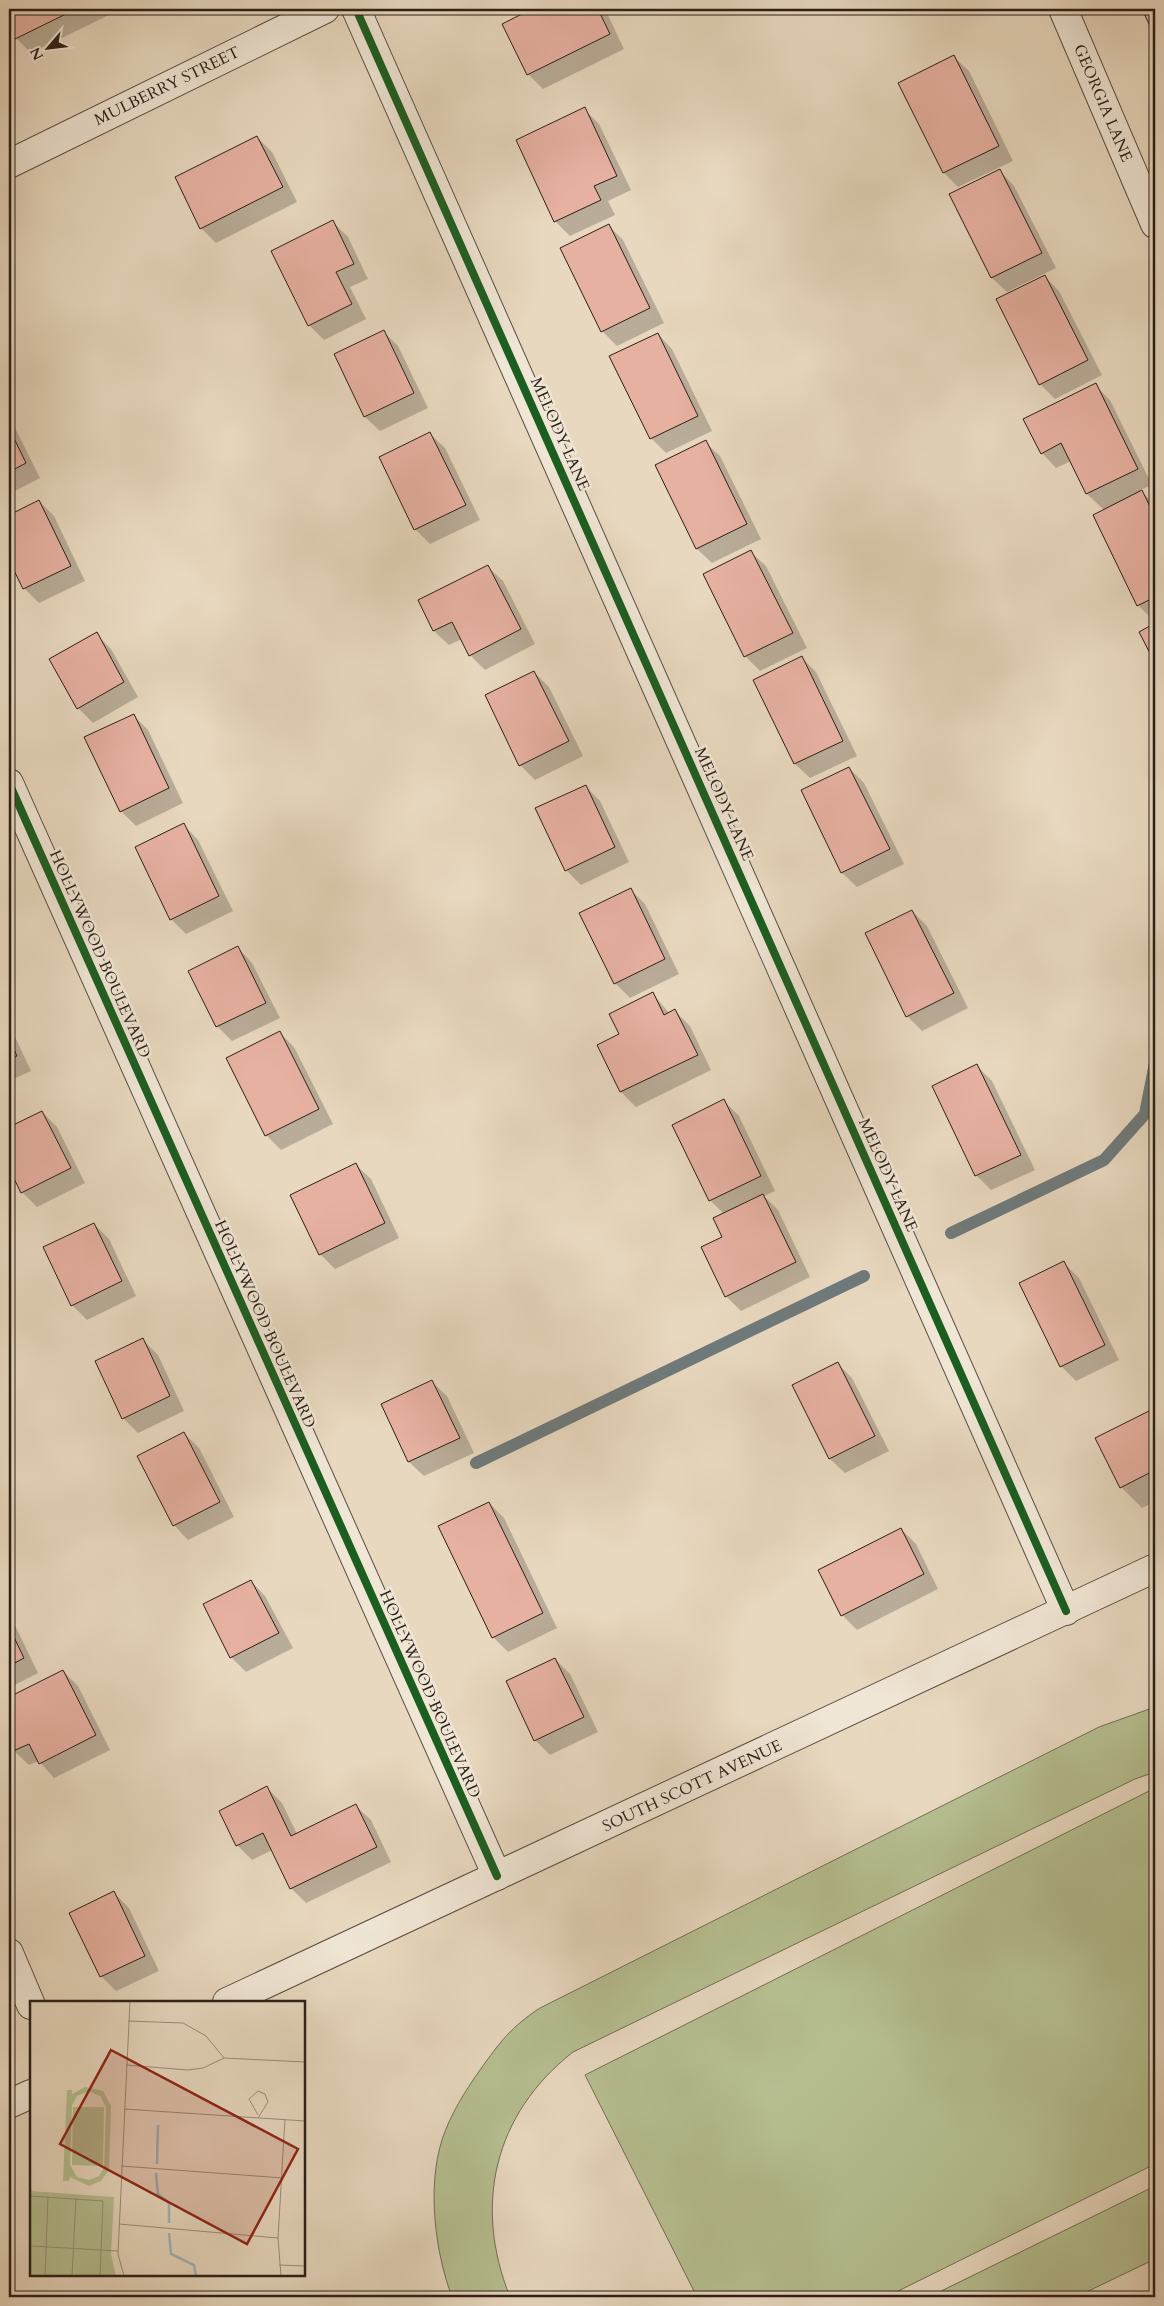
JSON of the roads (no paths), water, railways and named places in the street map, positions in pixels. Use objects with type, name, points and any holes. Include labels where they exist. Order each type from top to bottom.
[{"type":"street","name":"MULBERRY STREET","points":[[9,164],[325,9]]},
{"type":"street","name":"MELODY LANE","points":[[356,9],[1066,1611]]},
{"type":"street","name":"GEORGIA LANE","points":[[1063,9],[1155,224]]},
{"type":"street","name":"HOLLYWOOD BOULEVARD","points":[[9,783],[497,1876]]},
{"type":"street","name":"SOUTH SCOTT AVENUE","points":[[229,2001],[1155,1568]]},
{"type":"street","points":[[9,1954],[30,2003]]},
{"type":"street","points":[[9,2104],[30,2094]]},
{"type":"waterway","points":[[951,1233],[1104,1160],[1145,1114],[1155,1063]]},
{"type":"waterway","points":[[476,1463],[864,1276]]}]
